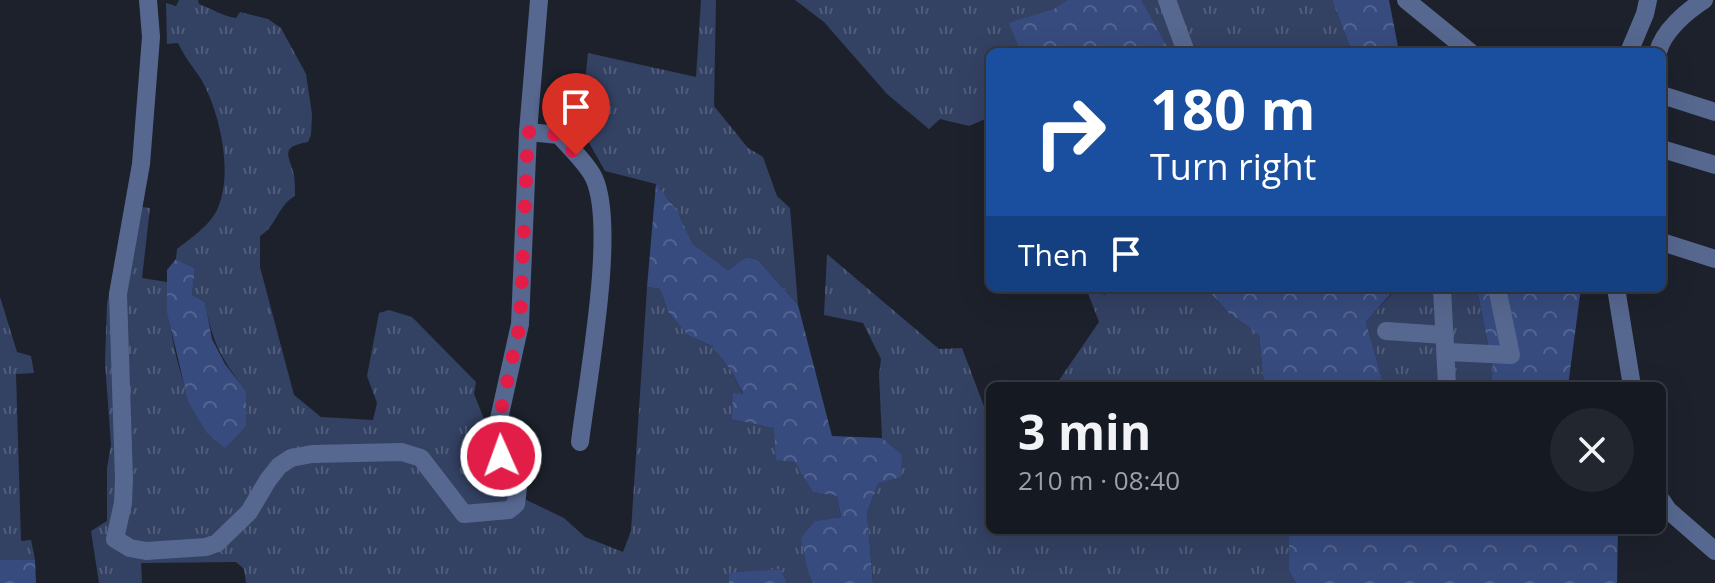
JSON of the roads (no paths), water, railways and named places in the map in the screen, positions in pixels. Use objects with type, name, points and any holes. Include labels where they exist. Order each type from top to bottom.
[{"type":"street","points":[[148,0],[151,37],[141,164],[118,294],[124,479],[123,503],[115,539],[130,548],[146,551],[206,547],[217,543],[249,512],[279,466],[291,458],[312,454],[402,452],[421,458],[464,514],[509,510],[516,504],[518,488],[501,456],[499,419],[520,324],[528,132],[539,0]]},
{"type":"street","points":[[1167,0],[1185,48]]},
{"type":"street","points":[[1406,0],[1465,48]]},
{"type":"street","points":[[1659,48],[1675,25],[1704,0]]},
{"type":"street","points":[[1631,48],[1647,7],[1675,25]]},
{"type":"street","points":[[1666,96],[1715,112]]},
{"type":"street","points":[[528,132],[559,135],[593,175],[602,202],[597,304],[580,442]]},
{"type":"street","points":[[1666,150],[1715,165]]},
{"type":"street","points":[[1666,243],[1715,259]]},
{"type":"street","points":[[1442,292],[1447,382]]},
{"type":"street","points":[[1386,331],[1511,355],[1498,292]]},
{"type":"street","points":[[1617,292],[1631,382]]},
{"type":"street","points":[[1666,507],[1715,551]]}]
